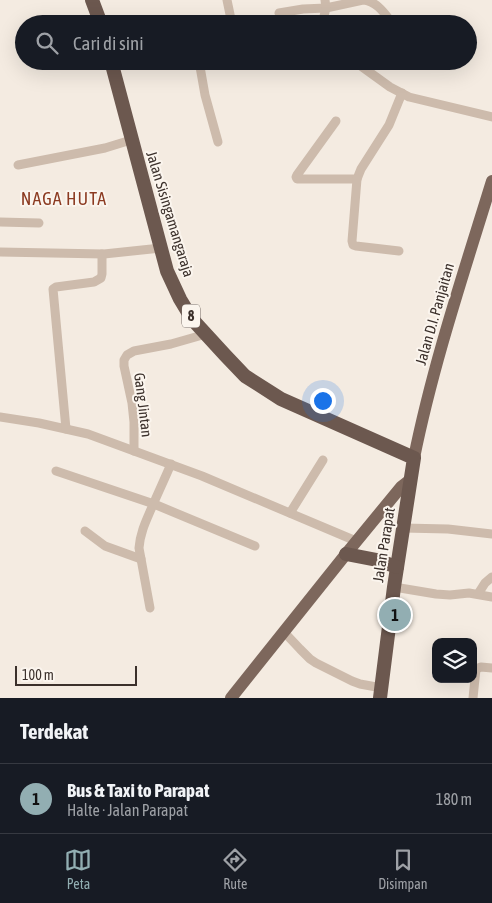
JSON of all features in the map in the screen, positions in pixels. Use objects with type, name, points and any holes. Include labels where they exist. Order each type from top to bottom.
[{"type":"highway","points":[[92,0],[98,15]]},
{"type":"highway","name":"Jalan Sisingamangaraja","points":[[116,70],[131,140],[167,271],[192,319],[245,376],[281,399],[414,458]]},
{"type":"highway","name":"Jalan Parapat","points":[[381,693],[386,640],[414,458]]},
{"type":"highway","points":[[346,554],[377,560],[397,567]]},
{"type":"main road","name":"Jalan D.I. Panjaitan","points":[[414,458],[422,420],[447,327],[492,181]]},
{"type":"main road","points":[[231,698],[356,541],[401,487],[410,480]]},
{"type":"street","points":[[227,0],[230,15]]},
{"type":"street","points":[[279,13],[326,4],[368,0],[373,2],[385,15]]},
{"type":"street","points":[[201,70],[205,95],[218,142]]},
{"type":"street","points":[[366,70],[390,87],[409,97],[492,117]]},
{"type":"street","points":[[399,251],[356,246],[353,245],[352,241],[357,179],[361,169],[389,125],[402,93]]},
{"type":"street","points":[[336,121],[296,177],[298,179],[357,179]]},
{"type":"street","points":[[18,165],[106,148],[131,140]]},
{"type":"street","points":[[0,222],[39,223]]},
{"type":"street","points":[[0,252],[102,254],[160,248]]},
{"type":"street","points":[[66,429],[52,291],[56,286],[94,282],[101,278],[102,254]]},
{"type":"street","name":"Gang Jintan","points":[[134,451],[132,403],[124,360],[134,351],[171,344],[206,334]]},
{"type":"street","points":[[0,417],[39,423],[88,434],[171,464],[356,541]]},
{"type":"street","points":[[290,513],[323,460]]},
{"type":"street","points":[[150,608],[139,548],[141,532],[171,464]]},
{"type":"street","points":[[56,471],[154,504],[256,546]]},
{"type":"street","points":[[403,528],[448,529],[492,534]]},
{"type":"street","points":[[85,531],[105,546],[141,559]]},
{"type":"street","points":[[478,594],[484,583],[492,577]]},
{"type":"street","points":[[394,587],[436,594],[478,594],[492,597]]},
{"type":"street","points":[[284,632],[300,650],[316,663],[381,693]]},
{"type":"street","points":[[473,698],[476,669],[481,667],[492,668]]},
{"type":"place","name":"Bus & Taxi to Parapat","points":[[395,615]]},
{"type":"district","name":"NAGA HUTA","points":[[64,199]]}]
